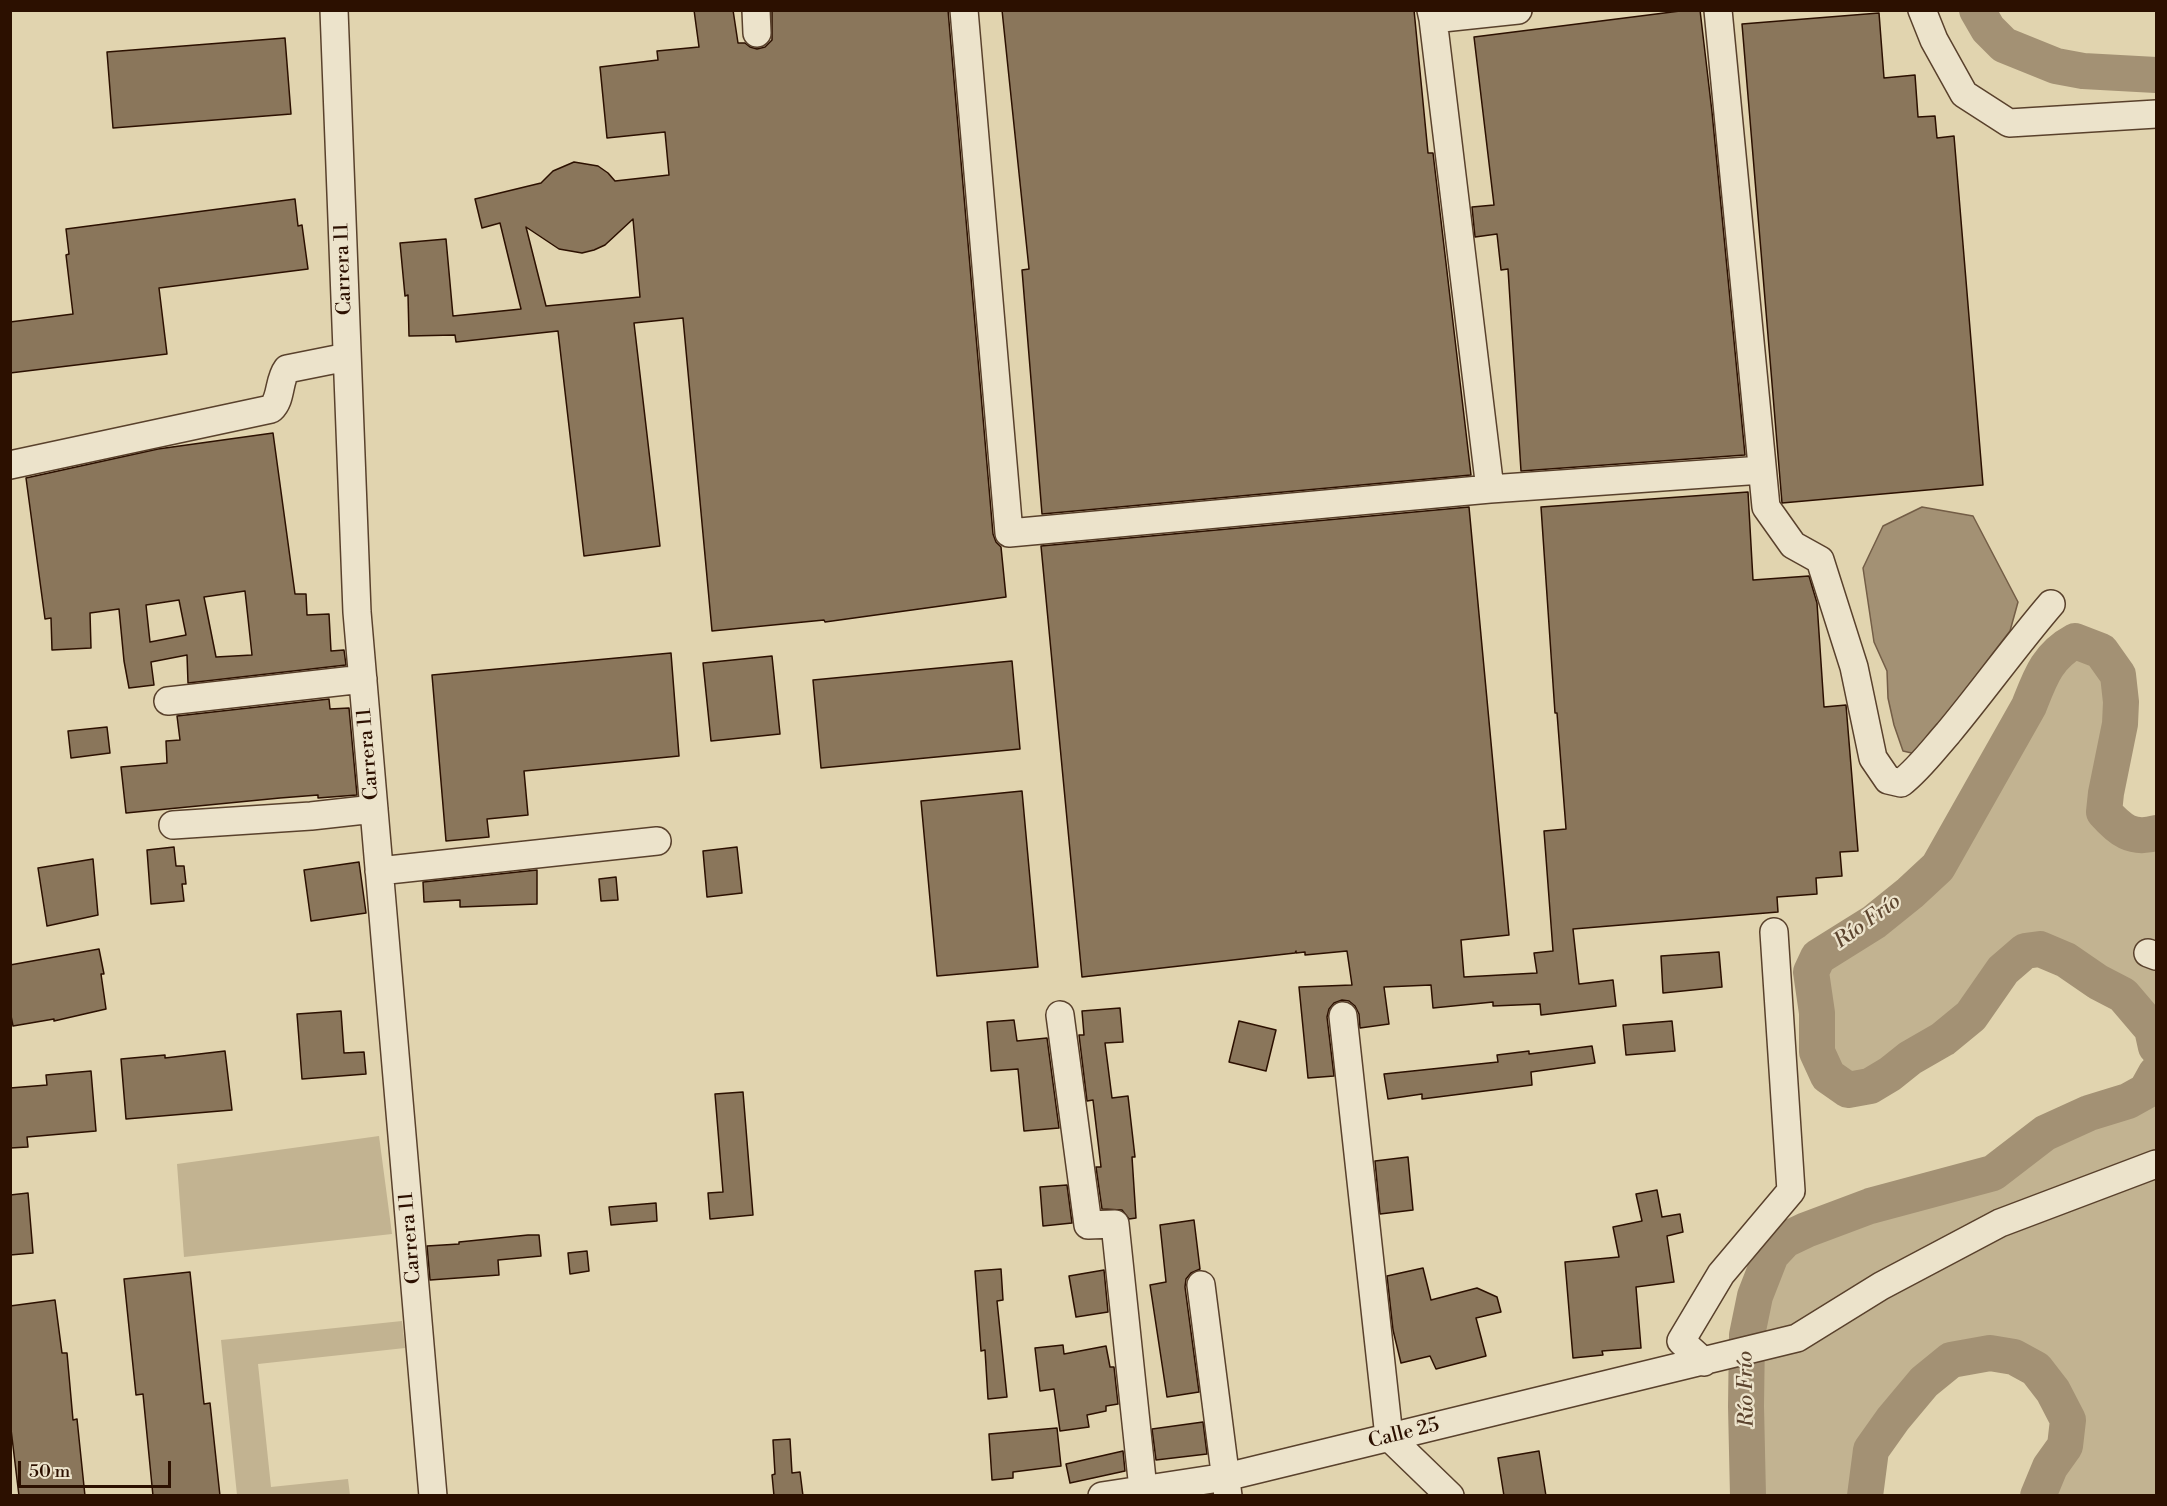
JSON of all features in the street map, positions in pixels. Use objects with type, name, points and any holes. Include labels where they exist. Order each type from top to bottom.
[{"type":"street","name":"Carrera 11","points":[[334,10],[357,612],[433,1496]]},
{"type":"street","points":[[964,10],[1009,532],[1490,489],[1762,470]]},
{"type":"street","points":[[1490,489],[1432,15],[1518,10]]},
{"type":"street","points":[[1718,10],[1766,507],[1793,545],[1820,560],[1854,667],[1873,758],[1888,780],[1901,783],[1914,772],[1972,704],[2019,641],[2051,604]]},
{"type":"street","points":[[1922,10],[1964,94],[2009,123],[2157,114]]},
{"type":"street","points":[[10,465],[271,410],[276,405],[283,375],[287,369],[347,357]]},
{"type":"street","points":[[168,700],[363,680]]},
{"type":"street","points":[[173,825],[310,816],[374,809]]},
{"type":"street","points":[[379,872],[657,842]]},
{"type":"street","points":[[1704,1362],[1682,1341],[1721,1274],[1791,1191],[1774,932]]},
{"type":"street","points":[[1060,1015],[1088,1225],[1115,1224],[1143,1489]]},
{"type":"street","points":[[1342,1016],[1389,1437],[1450,1496]]},
{"type":"street","name":"Calle 25","points":[[1102,1496],[1143,1489],[1227,1486],[1389,1437],[1797,1338],[1881,1286],[2000,1223],[2157,1164]]},
{"type":"street","points":[[1201,1285],[1227,1486]]},
{"type":"shaded area","points":[[1922,507],[1973,516],[2018,602],[2010,631],[1916,754],[1903,751],[1894,725],[1888,698],[1887,671],[1874,642],[1863,568],[1883,526]]},
{"type":"shaded area","points":[[2075,641],[2101,651],[2118,675],[2121,702],[2120,724],[2104,812],[2127,832],[2140,835],[2156,833],[2156,1047],[2152,1029],[2123,995],[2098,982],[2066,960],[2040,949],[2025,951],[2003,970],[1971,1016],[1943,1039],[1910,1058],[1870,1086],[1848,1090],[1828,1076],[1817,1052],[1817,1013],[1811,972],[1818,957],[1874,922],[1938,867],[2029,706],[2046,669],[2065,647]]},
{"type":"shaded area","points":[[2156,1073],[2156,1495],[2038,1495],[2050,1467],[2065,1446],[2068,1420],[2053,1391],[2036,1369],[2014,1357],[1990,1353],[1951,1360],[1924,1382],[1871,1450],[1865,1495],[1748,1496],[1747,1335],[1755,1296],[1771,1255],[1785,1240],[1870,1206],[1993,1173],[2045,1133],[2089,1113],[2128,1101],[2146,1091]]},
{"type":"shaded area","points":[[379,1136],[392,1234],[184,1257],[177,1164]]},
{"type":"shaded area","points":[[402,1321],[405,1348],[258,1364],[271,1487],[348,1479],[350,1495],[237,1495],[221,1340]]},
{"type":"building","points":[[694,10],[733,10],[738,43],[745,43],[757,49],[765,47],[772,40],[772,10],[948,10],[993,534],[1001,547],[1006,597],[825,622],[824,620],[712,631],[683,318],[634,323],[660,546],[584,556],[558,331],[456,342],[455,335],[409,336],[408,295],[405,296],[400,243],[446,239],[453,316],[521,309],[500,223],[482,228],[475,199],[541,183],[553,171],[574,162],[598,166],[615,181],[669,175],[665,132],[607,138],[600,67],[658,60],[657,51],[699,47]],"holes":[[[633,219],[640,297],[546,306],[526,227],[559,249],[582,253],[605,245]]]},
{"type":"building","points":[[1002,10],[1414,10],[1428,153],[1433,153],[1471,475],[1042,514],[1022,270],[1029,269]]},
{"type":"building","points":[[1700,10],[1745,455],[1521,471],[1508,269],[1501,270],[1497,234],[1475,237],[1472,207],[1494,205],[1474,37]]},
{"type":"building","points":[[1879,13],[1884,78],[1915,75],[1918,117],[1935,116],[1937,138],[1954,136],[1983,485],[1782,503],[1742,24]]},
{"type":"building","points":[[285,38],[291,114],[113,128],[107,52]]},
{"type":"building","points":[[295,199],[298,226],[302,225],[308,269],[159,288],[167,354],[10,373],[10,322],[73,314],[66,255],[69,254],[66,229]]},
{"type":"building","points":[[273,433],[295,594],[306,594],[307,615],[329,614],[331,651],[344,650],[346,665],[188,683],[187,655],[151,662],[154,685],[129,688],[119,609],[90,613],[91,648],[52,650],[51,618],[45,619],[26,478],[158,449]],"holes":[[[245,591],[252,655],[216,657],[204,597]],[[179,600],[186,635],[150,642],[146,605]]]},
{"type":"building","points":[[1748,492],[1753,580],[1809,576],[1817,603],[1824,707],[1846,705],[1858,851],[1840,852],[1842,876],[1816,878],[1817,894],[1777,897],[1778,912],[1573,929],[1579,984],[1613,980],[1616,1006],[1541,1015],[1540,1004],[1493,1006],[1493,1002],[1433,1008],[1431,985],[1384,987],[1389,1024],[1360,1028],[1359,1014],[1355,1006],[1349,1001],[1342,1000],[1334,1003],[1327,1017],[1334,1076],[1308,1078],[1299,987],[1352,985],[1347,951],[1305,955],[1305,952],[1296,953],[1296,951],[1295,953],[1082,977],[1041,546],[1469,507],[1509,935],[1461,940],[1464,977],[1537,973],[1534,953],[1553,951],[1544,831],[1566,829],[1557,713],[1555,713],[1541,507]]},
{"type":"building","points":[[671,653],[679,756],[524,771],[528,815],[487,819],[489,837],[446,841],[432,675]]},
{"type":"building","points":[[772,656],[780,734],[711,741],[703,663]]},
{"type":"building","points":[[1012,661],[1020,749],[821,768],[813,680]]},
{"type":"building","points":[[329,699],[330,709],[349,708],[357,795],[318,798],[318,795],[126,813],[121,767],[167,763],[166,741],[180,740],[177,716]]},
{"type":"building","points":[[107,727],[110,753],[71,758],[68,731]]},
{"type":"building","points":[[1022,791],[1038,967],[937,976],[921,801]]},
{"type":"building","points":[[174,847],[176,866],[184,866],[186,884],[182,884],[184,901],[151,904],[147,850]]},
{"type":"building","points":[[737,847],[742,893],[707,897],[703,851]]},
{"type":"building","points":[[93,859],[98,915],[47,926],[38,868]]},
{"type":"building","points":[[359,862],[366,913],[311,921],[304,870]]},
{"type":"building","points":[[537,870],[537,904],[460,907],[460,900],[424,902],[423,882]]},
{"type":"building","points":[[616,877],[618,900],[601,901],[599,879]]},
{"type":"building","points":[[99,949],[104,974],[101,974],[106,1009],[54,1021],[54,1019],[13,1026],[10,1011],[10,965]]},
{"type":"building","points":[[1719,952],[1722,987],[1663,993],[1661,956]]},
{"type":"building","points":[[1120,1008],[1123,1042],[1105,1043],[1112,1098],[1128,1096],[1135,1157],[1132,1157],[1136,1218],[1129,1219],[1122,1210],[1102,1209],[1096,1167],[1101,1167],[1093,1100],[1087,1101],[1079,1035],[1084,1035],[1082,1011]]},
{"type":"building","points":[[341,1011],[344,1053],[364,1052],[366,1074],[302,1079],[297,1014]]},
{"type":"building","points":[[1014,1020],[1017,1041],[1047,1038],[1059,1128],[1024,1131],[1018,1069],[991,1071],[987,1022]]},
{"type":"building","points":[[1239,1021],[1276,1030],[1266,1071],[1229,1062]]},
{"type":"building","points":[[1672,1021],[1675,1051],[1626,1055],[1623,1025]]},
{"type":"building","points":[[1592,1046],[1595,1063],[1531,1072],[1532,1085],[1422,1099],[1422,1094],[1388,1099],[1384,1074],[1498,1062],[1497,1055],[1529,1051],[1529,1054]]},
{"type":"building","points":[[225,1051],[232,1110],[126,1119],[121,1059],[165,1055],[165,1058]]},
{"type":"building","points":[[91,1071],[96,1131],[27,1137],[28,1147],[10,1148],[10,1088],[47,1085],[46,1075]]},
{"type":"building","points":[[743,1092],[753,1215],[710,1219],[708,1193],[723,1192],[715,1094]]},
{"type":"building","points":[[1408,1157],[1413,1210],[1380,1214],[1375,1161]]},
{"type":"building","points":[[1067,1185],[1072,1223],[1043,1226],[1040,1187]]},
{"type":"building","points":[[1657,1190],[1662,1217],[1680,1214],[1683,1232],[1667,1236],[1674,1282],[1636,1287],[1641,1348],[1602,1351],[1603,1355],[1573,1358],[1565,1262],[1619,1257],[1613,1227],[1642,1221],[1636,1194]]},
{"type":"building","points":[[28,1193],[33,1253],[10,1255],[10,1195]]},
{"type":"building","points":[[656,1203],[657,1221],[611,1225],[609,1207]]},
{"type":"building","points":[[1194,1220],[1200,1269],[1191,1273],[1186,1279],[1185,1287],[1199,1392],[1167,1397],[1150,1285],[1166,1282],[1160,1225]]},
{"type":"building","points":[[539,1235],[541,1256],[498,1260],[499,1275],[430,1280],[427,1246]]},
{"type":"building","points":[[587,1251],[589,1271],[570,1274],[568,1253]]},
{"type":"building","points":[[1423,1268],[1431,1300],[1477,1288],[1497,1297],[1501,1312],[1476,1318],[1486,1356],[1436,1369],[1430,1356],[1401,1363],[1393,1330],[1387,1276]]},
{"type":"building","points":[[1001,1269],[1003,1300],[997,1301],[1007,1397],[988,1399],[985,1350],[981,1351],[975,1271]]},
{"type":"building","points":[[1104,1270],[1108,1312],[1076,1317],[1069,1276]]},
{"type":"building","points":[[190,1272],[204,1404],[210,1403],[220,1496],[153,1496],[143,1394],[136,1395],[124,1279]]},
{"type":"building","points":[[55,1300],[62,1353],[67,1353],[73,1420],[77,1419],[85,1496],[19,1496],[10,1421],[10,1306]]},
{"type":"building","points":[[1063,1345],[1064,1354],[1106,1346],[1110,1367],[1114,1367],[1118,1404],[1106,1406],[1106,1411],[1087,1415],[1089,1427],[1060,1431],[1054,1389],[1040,1391],[1035,1348]]},
{"type":"building","points":[[1203,1422],[1207,1454],[1156,1460],[1152,1429]]},
{"type":"building","points":[[1057,1428],[1061,1466],[1013,1472],[1013,1478],[992,1480],[989,1434]]},
{"type":"building","points":[[790,1439],[792,1473],[800,1472],[803,1496],[774,1496],[773,1440]]},
{"type":"building","points":[[1123,1451],[1125,1471],[1070,1483],[1066,1464]]},
{"type":"building","points":[[1539,1451],[1546,1496],[1504,1496],[1498,1458]]},
{"type":"waterway","name":"Río Frío","points":[[1977,10],[1988,29],[2004,45],[2056,66],[2083,71],[2156,75]]},
{"type":"waterway","name":"Río Frío","points":[[2156,833],[2140,835],[2127,832],[2104,812],[2120,724],[2121,702],[2118,675],[2101,651],[2075,641],[2065,647],[2046,669],[2029,706],[1938,867],[1874,922],[1818,957],[1811,972],[1817,1013],[1817,1052],[1828,1076],[1848,1090],[1870,1086],[1910,1058],[1943,1039],[1971,1016],[2003,970],[2025,951],[2040,949],[2066,960],[2098,982],[2123,995],[2152,1029],[2156,1047]]},
{"type":"waterway","name":"Río Frío","points":[[1748,1496],[1747,1335],[1755,1296],[1771,1255],[1785,1240],[1870,1206],[1993,1173],[2045,1133],[2089,1113],[2128,1101],[2146,1091],[2156,1073]]},
{"type":"waterway","name":"Río Frío","points":[[1865,1496],[1871,1450],[1924,1382],[1951,1360],[1990,1353],[2014,1357],[2036,1369],[2053,1391],[2068,1420],[2065,1446],[2050,1467],[2038,1496]]}]
